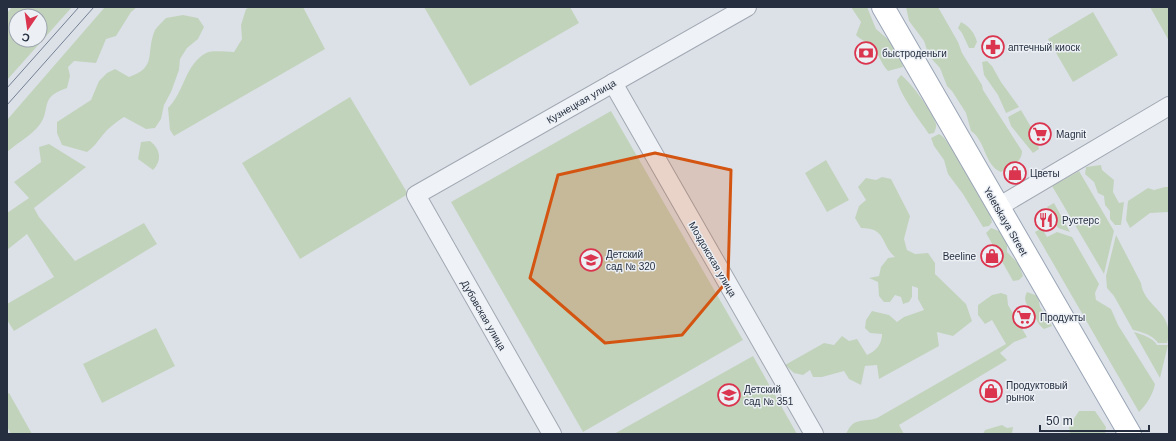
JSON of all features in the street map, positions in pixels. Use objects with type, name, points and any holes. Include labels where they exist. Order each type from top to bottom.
[{"type":"main road","name":"Yeletskaya Street","points":[[883,7],[1130,434]]},
{"type":"street","name":"Кузнецкая улица","points":[[416,195],[746,7]]},
{"type":"street","name":"Моздокская улица","points":[[613,83],[814,434]]},
{"type":"street","points":[[998,207],[1169,106]]},
{"type":"street","name":"Дубовская улица","points":[[416,195],[552,434]]},
{"type":"highlighted area","points":[[655,153],[731,170],[728,280],[682,335],[605,343],[530,278],[558,175]]},
{"type":"green space","points":[[12,7],[72,7],[48,34],[48,8],[11,8]]},
{"type":"green space","points":[[105,7],[137,7],[131,12],[116,36],[106,39],[96,63],[74,61],[68,67],[70,76],[67,88],[52,96],[48,101],[44,116],[36,129],[7,152],[7,120]]},
{"type":"green space","points":[[250,7],[303,7],[325,49],[174,136],[170,130],[168,108],[178,95],[193,64],[209,52],[234,52],[242,39],[241,25],[246,9]]},
{"type":"green space","points":[[424,7],[570,7],[579,23],[470,86]]},
{"type":"green space","points":[[851,7],[867,7],[876,29],[890,41],[901,58],[903,67],[888,71],[872,47],[856,35],[861,22]]},
{"type":"green space","points":[[906,7],[938,7],[958,42],[962,53],[982,85],[983,90],[1022,151],[1022,155],[1015,164],[1001,172],[995,169],[991,164],[980,141],[971,131],[966,113],[952,91],[947,86],[940,68],[929,56],[924,41],[909,21]]},
{"type":"green space","points":[[1150,7],[1169,7],[1169,41]]},
{"type":"green space","points":[[8,12],[8,48],[35,48],[7,80]]},
{"type":"green space","points":[[1093,12],[1118,55],[1073,82],[1048,39]]},
{"type":"green space","points":[[183,15],[198,18],[204,27],[198,39],[187,48],[180,59],[179,70],[171,92],[164,105],[161,119],[155,128],[146,129],[124,117],[109,128],[87,152],[62,145],[57,133],[57,122],[91,100],[99,81],[107,73],[115,69],[129,77],[144,69],[149,58],[152,38],[155,30],[166,18]]},
{"type":"green space","points":[[961,22],[969,28],[975,36],[977,42],[974,48],[969,48],[958,28]]},
{"type":"green space","points":[[987,61],[992,66],[1001,82],[1019,107],[1006,113],[998,95],[984,75],[982,62]]},
{"type":"green space","points":[[901,75],[916,91],[931,113],[936,125],[934,133],[929,134],[902,93],[897,80]]},
{"type":"green space","points":[[350,97],[408,194],[300,259],[242,163]]},
{"type":"green space","points":[[1021,110],[1031,127],[1032,135],[1037,141],[1039,149],[1033,153],[1011,126],[1008,117]]},
{"type":"green space","name":"Детский сад № 320","points":[[611,111],[743,340],[583,432],[451,202]]},
{"type":"green space","points":[[939,134],[957,153],[961,166],[971,175],[980,198],[989,211],[992,222],[989,226],[983,227],[963,194],[948,174],[944,160],[934,146],[931,138]]},
{"type":"green space","points":[[150,141],[154,144],[159,155],[158,163],[153,170],[138,159],[141,142]]},
{"type":"green space","points":[[49,144],[86,167],[34,208],[39,217],[75,261],[144,223],[157,244],[14,331],[7,320],[7,304],[54,277],[27,234],[7,250],[7,213],[29,198],[14,182],[41,162],[39,147]]},
{"type":"green space","points":[[826,160],[849,200],[827,212],[805,173]]},
{"type":"green space","points":[[1101,165],[1102,170],[1114,180],[1113,192],[1119,203],[1124,202],[1121,225],[1115,225],[1110,219],[1110,211],[1105,205],[1104,196],[1098,193],[1094,182],[1085,174],[1086,167]]},
{"type":"green space","points":[[1079,171],[1114,231],[1104,274],[1052,186]]},
{"type":"green space","points":[[882,177],[891,179],[910,216],[904,239],[907,250],[915,254],[928,253],[935,263],[935,274],[966,304],[972,321],[953,336],[937,332],[939,346],[879,379],[877,365],[865,366],[861,385],[849,379],[844,371],[822,377],[813,377],[810,370],[803,375],[794,373],[785,365],[824,343],[834,345],[842,336],[849,341],[857,339],[867,355],[873,351],[880,344],[882,334],[870,333],[865,328],[866,320],[872,311],[889,315],[897,322],[904,317],[924,310],[918,299],[918,288],[912,286],[912,297],[909,302],[903,304],[901,297],[895,295],[890,302],[884,302],[879,296],[878,282],[869,278],[879,276],[881,267],[888,258],[895,257],[890,252],[879,234],[869,229],[861,228],[855,218],[859,206],[866,200],[858,187],[866,178],[876,180]]},
{"type":"green space","points":[[1169,187],[1169,212],[1150,213],[1130,228],[1126,220],[1128,201],[1148,188],[1154,190]]},
{"type":"green space","points":[[1054,203],[1070,232],[1058,228],[1047,207]]},
{"type":"green space","points":[[991,228],[999,231],[1007,244],[1007,252],[1019,264],[1023,276],[1019,280],[1013,281],[986,233]]},
{"type":"green space","points":[[1042,228],[1047,237],[1057,232],[1072,237],[1099,284],[1095,293],[1096,300],[1111,309],[1118,325],[1155,384],[1149,400],[1139,412],[1035,232]]},
{"type":"green space","points":[[1116,235],[1141,283],[1143,291],[1164,317],[1169,333],[1167,343],[1158,343],[1150,336],[1133,330],[1114,296],[1107,288],[1106,276]]},
{"type":"green space","points":[[1027,292],[1038,296],[1040,307],[1052,326],[1044,329],[1040,325],[1025,301]]},
{"type":"green space","points":[[1001,293],[1007,295],[1008,305],[1027,337],[1014,342],[1000,353],[1007,360],[899,425],[904,434],[846,434],[849,428],[856,422],[877,418],[1006,344],[992,320],[985,324],[978,315],[978,305],[992,295]]},
{"type":"green space","points":[[156,328],[175,366],[102,403],[83,364]]},
{"type":"green space","points":[[1134,332],[1150,338],[1157,345],[1168,345],[1160,378]]},
{"type":"green space","name":"Детский сад № 351","points":[[753,356],[797,434],[614,434]]},
{"type":"green space","points":[[9,393],[32,434],[11,434],[7,427],[7,394]]},
{"type":"green space","points":[[1079,411],[1095,411],[1106,427],[1105,434],[1070,434],[1069,426]]},
{"type":"green space","points":[[1002,425],[1007,428],[1013,427],[1012,434],[983,434],[985,430]]},
{"type":"tram line","points":[[7,88],[79,7]]},
{"type":"tram line","points":[[7,105],[94,7]]},
{"type":"place","name":"аптечный киоск","points":[[993,47]]},
{"type":"place","name":"быстроденьги","points":[[866,53]]},
{"type":"place","name":"Magnit","points":[[1040,134]]},
{"type":"place","name":"Цветы","points":[[1015,173]]},
{"type":"place","name":"Рустерс","points":[[1046,220]]},
{"type":"place","name":"Beeline","points":[[992,256]]},
{"type":"place","name":"Детский сад № 320","points":[[591,260]]},
{"type":"place","name":"Продукты","points":[[1024,317]]},
{"type":"place","name":"Продуктовый рынок","points":[[991,391]]},
{"type":"place","name":"Детский сад № 351","points":[[729,395]]}]
